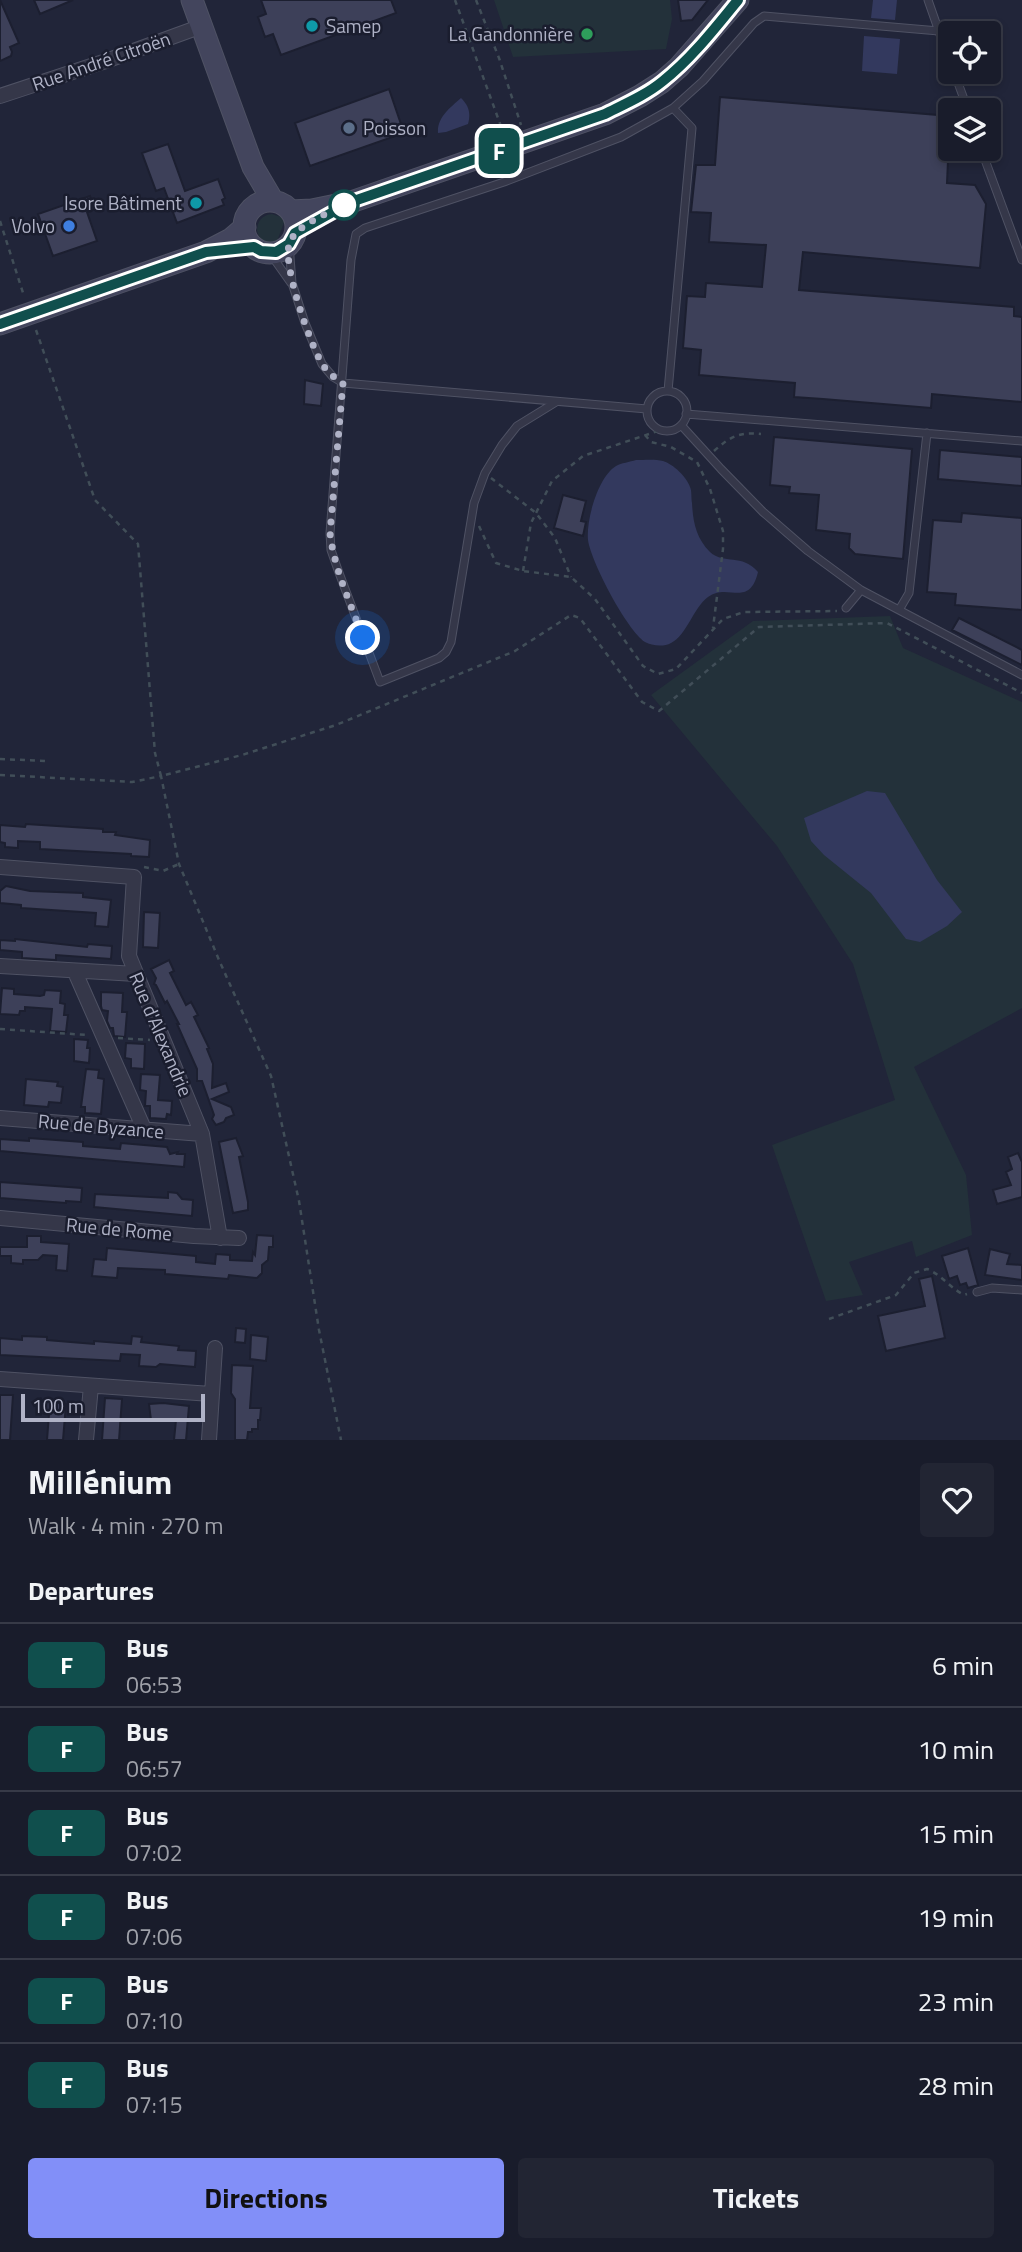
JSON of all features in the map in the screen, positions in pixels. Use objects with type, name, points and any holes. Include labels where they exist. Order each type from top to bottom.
[{"type":"main road","points":[[192,0],[253,167],[272,206],[296,226],[292,239]]},
{"type":"main road","points":[[262,250],[246,235],[247,216],[272,206],[312,210],[351,202],[605,114],[640,96],[679,67],[738,0]]},
{"type":"main road","points":[[206,252],[276,252],[351,202]]},
{"type":"main road","points":[[0,324],[206,252],[245,227]]},
{"type":"street","name":"Rue André Citroën","points":[[0,96],[202,26]]},
{"type":"street","points":[[0,867],[134,877]]},
{"type":"street","name":"Rue d'Alexandrie","points":[[134,877],[129,956],[202,1134],[220,1238]]},
{"type":"street","points":[[0,967],[136,974]]},
{"type":"street","points":[[75,972],[145,1131]]},
{"type":"street","name":"Rue de Byzance","points":[[0,1118],[202,1134]]},
{"type":"street","name":"Rue de Rome","points":[[0,1218],[239,1238]]},
{"type":"street","points":[[209,1440],[215,1348]]},
{"type":"street","points":[[0,1379],[211,1394]]},
{"type":"street","points":[[86,1440],[91,1386]]},
{"type":"lane","points":[[928,0],[938,28]]},
{"type":"lane","points":[[556,402],[517,426],[502,444],[485,474],[474,503],[451,642],[446,652],[439,658],[380,682],[331,550],[330,533],[351,260],[356,234],[365,228],[504,182],[621,137],[673,108],[703,82],[754,23],[764,16],[938,31]]},
{"type":"lane","points":[[668,391],[692,128],[673,108]]},
{"type":"lane","points":[[986,161],[1022,261]]},
{"type":"lane","points":[[292,239],[292,283],[322,364],[332,377],[343,383],[647,409]]},
{"type":"lane","points":[[262,250],[292,283]]},
{"type":"lane","points":[[668,391],[680,396],[686,414],[681,425],[672,430],[660,430],[650,422],[647,409],[656,394],[668,391]]},
{"type":"lane","points":[[686,414],[1022,441]]},
{"type":"lane","points":[[681,425],[764,512],[808,551],[861,590],[1022,675]]},
{"type":"lane","points":[[899,610],[909,593],[927,433]]},
{"type":"lane","points":[[846,608],[861,590]]},
{"type":"lane","points":[[977,1292],[992,1288],[1022,1290]]},
{"type":"path","points":[[455,0],[502,129]]},
{"type":"path","points":[[475,0],[499,58],[519,119]]},
{"type":"path","points":[[0,221],[24,296]]},
{"type":"path","points":[[523,571],[531,523],[552,481],[583,456],[660,430]]},
{"type":"path","points":[[709,456],[738,434],[761,434]]},
{"type":"path","points":[[645,435],[651,442],[671,447],[697,463],[710,489],[723,531],[713,628]]},
{"type":"path","points":[[485,474],[536,513],[555,538],[571,576],[595,599],[643,666],[658,674],[676,669],[723,619],[744,612],[831,612],[846,608]]},
{"type":"path","points":[[474,503],[480,526],[496,562],[523,571],[571,576]]},
{"type":"path","points":[[856,622],[887,623],[1022,693]]},
{"type":"path","points":[[0,760],[47,761]]},
{"type":"path","points":[[0,775],[132,782],[161,775],[179,864],[271,1076],[299,1201],[319,1329],[341,1440]]},
{"type":"path","points":[[134,877],[144,867],[163,871],[179,864]]},
{"type":"path","points":[[0,1029],[164,1041]]},
{"type":"path","points":[[830,1319],[896,1295],[914,1273],[927,1269],[936,1272],[951,1288],[964,1295],[977,1292]]},
{"type":"shaded area","name":"La Gandonnière","points":[[494,0],[670,0],[672,19],[666,49],[513,57]]},
{"type":"shaded area","points":[[272,214],[285,220],[276,244],[264,242],[257,231],[261,219]]},
{"type":"shaded area","points":[[890,616],[903,648],[1022,702],[1022,1008],[914,1067],[966,1175],[972,1235],[916,1257],[912,1241],[849,1262],[863,1295],[826,1301],[772,1145],[895,1100],[853,964],[777,846],[651,695],[753,621]]},
{"type":"water","points":[[873,0],[897,0],[895,20],[871,18]]},
{"type":"water","points":[[864,36],[900,39],[897,74],[862,71]]},
{"type":"water","points":[[461,98],[469,110],[468,124],[438,133],[442,118]]},
{"type":"water","points":[[636,460],[663,461],[679,471],[691,489],[694,523],[705,547],[715,556],[746,563],[758,572],[754,583],[743,592],[716,593],[708,597],[677,639],[665,645],[645,642],[629,624],[603,579],[588,540],[591,511],[604,479],[616,466]]},
{"type":"water","points":[[867,791],[885,793],[937,880],[962,912],[947,926],[920,942],[906,939],[871,893],[811,841],[804,818]]},
{"type":"building","points":[[0,0],[19,43],[10,47],[11,56],[0,61]]},
{"type":"building","points":[[34,0],[73,0],[40,14]]},
{"type":"building","name":"Samep","points":[[261,0],[391,0],[396,13],[281,55],[273,34],[265,37],[258,17],[266,14]]},
{"type":"building","points":[[678,0],[708,0],[692,20],[681,21]]},
{"type":"building","name":"Poisson","points":[[389,89],[404,133],[310,166],[295,123]]},
{"type":"building","points":[[720,97],[938,115],[938,161],[948,161],[947,183],[975,185],[986,204],[980,268],[803,252],[799,290],[1014,307],[1014,316],[1022,317],[1022,402],[932,394],[931,408],[794,397],[795,383],[699,375],[701,350],[683,348],[687,296],[705,297],[706,283],[762,287],[766,245],[709,242],[711,213],[691,212],[696,165],[715,165]]},
{"type":"building","points":[[168,144],[185,191],[218,179],[225,198],[222,200],[224,205],[177,223],[164,188],[156,191],[142,153]]},
{"type":"building","points":[[90,196],[95,209],[87,212],[97,241],[53,256],[38,214]]},
{"type":"building","points":[[305,380],[323,384],[321,406],[304,404]]},
{"type":"building","points":[[774,437],[912,449],[903,559],[855,554],[849,548],[850,534],[816,530],[819,495],[789,493],[790,487],[770,485]]},
{"type":"building","points":[[940,450],[1022,457],[1022,486],[938,479]]},
{"type":"building","points":[[563,495],[586,501],[581,521],[586,522],[583,536],[554,528]]},
{"type":"building","points":[[962,513],[1022,518],[1022,610],[955,605],[956,594],[927,592],[933,520],[961,522]]},
{"type":"building","points":[[959,618],[1022,650],[1022,665],[952,630]]},
{"type":"building","points":[[26,824],[103,829],[103,832],[116,832],[115,835],[150,840],[149,857],[40,849],[40,842],[18,841],[18,848],[5,847],[5,843],[0,842],[0,825],[25,827]]},
{"type":"building","points":[[6,886],[30,891],[83,893],[83,897],[111,900],[108,927],[95,926],[96,913],[21,908],[21,905],[0,903],[0,891]]},
{"type":"building","points":[[144,912],[160,913],[158,948],[143,947]]},
{"type":"building","points":[[15,939],[87,947],[88,944],[112,946],[111,959],[56,955],[56,960],[22,958],[22,952],[0,950],[0,940]]},
{"type":"building","points":[[169,960],[174,971],[170,973],[186,1005],[191,1002],[198,1015],[194,1017],[209,1048],[207,1049],[213,1064],[212,1088],[226,1083],[229,1092],[212,1099],[231,1107],[234,1115],[216,1125],[202,1081],[197,1081],[197,1069],[179,1024],[154,984],[156,978],[151,969]]},
{"type":"building","points":[[2,988],[14,989],[14,994],[40,996],[44,995],[45,990],[61,991],[60,1003],[65,1004],[64,1015],[68,1015],[66,1032],[50,1031],[52,1009],[25,1007],[25,1011],[20,1011],[19,1015],[0,1014]]},
{"type":"building","points":[[101,992],[123,993],[122,1012],[127,1012],[125,1037],[114,1036],[113,1028],[110,1028],[107,1021],[108,1011],[102,1010]]},
{"type":"building","points":[[74,1039],[88,1040],[89,1063],[74,1061]]},
{"type":"building","points":[[126,1043],[145,1044],[144,1069],[131,1068],[131,1059],[125,1058]]},
{"type":"building","points":[[86,1069],[99,1070],[98,1078],[104,1079],[101,1114],[85,1113],[85,1107],[81,1107]]},
{"type":"building","points":[[141,1074],[160,1075],[158,1100],[172,1101],[171,1115],[167,1114],[166,1119],[150,1118],[150,1106],[145,1106],[146,1091],[140,1090]]},
{"type":"building","points":[[26,1079],[58,1082],[57,1086],[63,1087],[61,1103],[49,1102],[48,1107],[24,1105]]},
{"type":"building","points":[[29,1138],[83,1142],[83,1146],[120,1149],[121,1143],[167,1147],[170,1154],[185,1154],[184,1167],[0,1151],[0,1139],[29,1141]]},
{"type":"building","points":[[236,1138],[243,1156],[239,1157],[248,1210],[233,1213],[219,1142]]},
{"type":"building","points":[[1018,1153],[1022,1162],[1022,1197],[997,1204],[993,1190],[1011,1185],[1006,1172],[1012,1169],[1008,1157]]},
{"type":"building","points":[[0,1182],[82,1188],[81,1202],[0,1198]]},
{"type":"building","points":[[168,1192],[177,1193],[182,1199],[193,1200],[192,1216],[94,1207],[95,1194],[168,1198]]},
{"type":"building","points":[[257,1235],[273,1236],[273,1247],[269,1247],[268,1260],[262,1265],[262,1273],[257,1278],[229,1275],[228,1279],[165,1274],[165,1270],[118,1268],[117,1278],[92,1276],[94,1259],[106,1260],[107,1248],[196,1256],[196,1262],[215,1264],[216,1254],[230,1255],[230,1260],[252,1261]]},
{"type":"building","points":[[27,1236],[41,1236],[41,1242],[69,1244],[67,1271],[56,1270],[57,1256],[43,1255],[38,1260],[23,1260],[23,1264],[11,1263],[11,1256],[0,1256],[0,1247],[27,1247]]},
{"type":"building","points":[[968,1248],[978,1285],[968,1288],[966,1283],[960,1285],[957,1276],[949,1279],[942,1256]]},
{"type":"building","points":[[990,1249],[1010,1254],[1007,1264],[1022,1265],[1022,1280],[985,1275]]},
{"type":"building","points":[[932,1276],[945,1338],[886,1351],[878,1316],[925,1306],[919,1279]]},
{"type":"building","points":[[236,1328],[246,1329],[245,1343],[235,1342]]},
{"type":"building","points":[[251,1335],[268,1337],[266,1361],[250,1359]]},
{"type":"building","points":[[22,1336],[94,1344],[94,1341],[131,1344],[132,1336],[142,1337],[141,1342],[179,1346],[178,1350],[196,1351],[195,1367],[160,1364],[156,1367],[139,1366],[140,1355],[121,1354],[120,1361],[0,1355],[0,1338],[22,1340]]},
{"type":"building","points":[[232,1365],[253,1366],[250,1408],[261,1408],[258,1429],[248,1432],[247,1440],[235,1440],[235,1399],[231,1393]]},
{"type":"building","points":[[0,1395],[13,1395],[10,1440],[0,1440]]},
{"type":"building","points":[[105,1398],[122,1399],[119,1440],[102,1440]]},
{"type":"building","points":[[41,1400],[66,1404],[63,1440],[47,1440],[49,1414],[40,1413]]},
{"type":"building","points":[[149,1404],[189,1406],[186,1440],[174,1440],[176,1420],[151,1420]]},
{"type":"bus line","name":"F","points":[[0,324],[206,252],[254,247],[261,251],[276,252],[289,244],[295,233],[351,202],[605,114],[662,82],[696,49],[738,0]]},
{"type":"place","name":"Samep","points":[[312,26]]},
{"type":"place","name":"La Gandonnière","points":[[587,34]]},
{"type":"place","name":"Poisson","points":[[349,128]]},
{"type":"place","name":"Isore Bâtiment","points":[[196,203]]},
{"type":"place","name":"Volvo","points":[[69,226]]},
{"type":"route","points":[[344,205],[351,202],[295,233],[289,244],[290,270],[298,303],[322,364],[332,377],[343,383],[330,533],[331,550],[363,638]]}]
